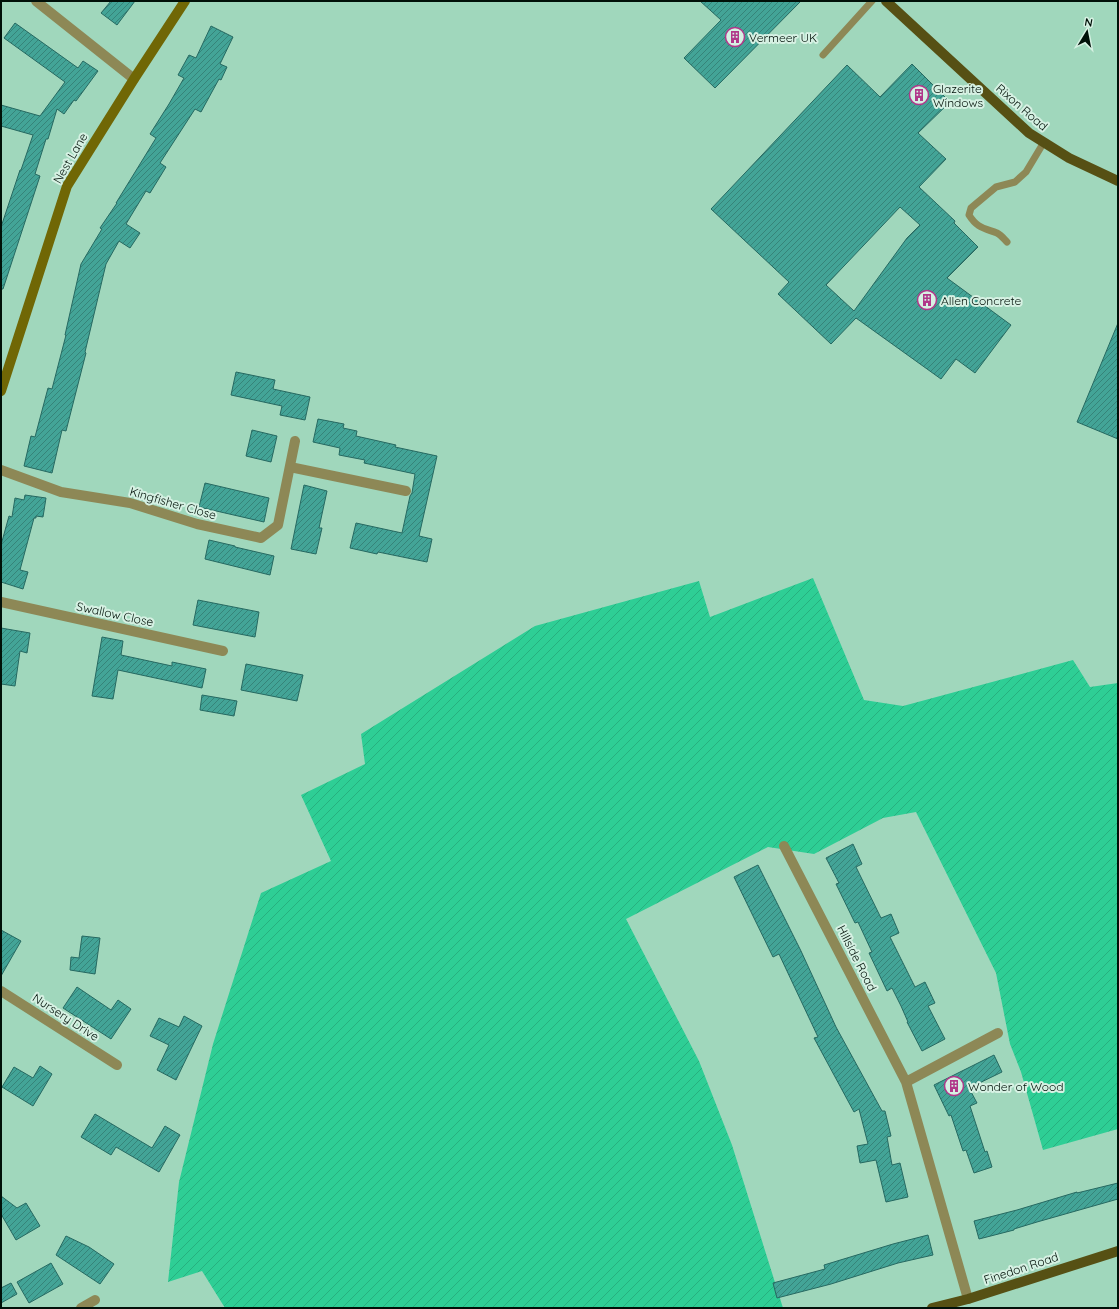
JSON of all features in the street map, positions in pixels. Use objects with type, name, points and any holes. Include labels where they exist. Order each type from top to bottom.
[{"type":"main road","name":"Rixon Road","points":[[886,1],[1029,133],[1069,158],[1118,181]]},
{"type":"main road","name":"Finedon Road","points":[[932,1308],[968,1299],[1118,1251]]},
{"type":"street","points":[[36,1],[134,78]]},
{"type":"street","name":"Nest Lane","points":[[1,391],[67,186],[134,78],[185,1]]},
{"type":"street","name":"Kingfisher Close","points":[[1,470],[61,492],[130,503],[197,524],[261,538],[278,525],[295,441]]},
{"type":"street","points":[[290,467],[406,491]]},
{"type":"street","name":"Swallow Close","points":[[1,602],[223,651]]},
{"type":"street","name":"Hillside Road","points":[[784,846],[906,1082],[968,1299]]},
{"type":"street","name":"Nursery Drive","points":[[1,991],[116,1065]]},
{"type":"street","points":[[906,1082],[998,1033]]},
{"type":"street","points":[[81,1308],[95,1300]]},
{"type":"lane","points":[[823,55],[872,1]]},
{"type":"lane","points":[[1007,242],[999,234],[983,229],[972,220],[969,215],[971,208],[996,187],[1015,182],[1026,172],[1044,142]]},
{"type":"green space","points":[[813,578],[864,700],[903,706],[1073,660],[1090,687],[1118,683],[1118,1129],[1043,1150],[1021,1072],[1010,1044],[996,973],[916,812],[883,818],[814,854],[768,847],[626,919],[699,1061],[732,1145],[783,1308],[225,1308],[202,1271],[168,1282],[179,1182],[213,1044],[261,893],[331,861],[301,795],[365,764],[361,734],[535,626],[699,581],[710,617]]},
{"type":"building","points":[[111,1],[135,1],[117,25],[101,13]]},
{"type":"building","name":"Vermeer UK","points":[[700,1],[801,1],[715,88],[684,58],[721,20]]},
{"type":"building","points":[[15,23],[78,68],[83,61],[98,71],[76,101],[74,100],[64,114],[57,109],[35,174],[40,176],[3,289],[1,289],[1,227],[33,135],[1,126],[1,105],[40,116],[65,82],[4,38]]},
{"type":"building","points":[[211,26],[233,37],[220,64],[227,67],[221,80],[219,79],[201,112],[195,109],[160,163],[166,167],[150,193],[146,191],[126,224],[140,233],[130,248],[119,241],[106,264],[86,353],[66,431],[62,430],[52,473],[24,466],[31,436],[35,437],[48,388],[52,389],[66,335],[81,264],[102,229],[100,228],[117,203],[156,138],[150,134],[184,78],[178,75],[189,55],[196,58]]},
{"type":"building","points":[[912,64],[950,102],[918,133],[946,159],[919,187],[955,221],[954,223],[978,247],[947,278],[1011,325],[975,373],[956,359],[941,379],[856,318],[831,344],[778,294],[789,282],[711,209],[847,65],[880,97]],"holes":[[[900,207],[920,225],[907,238],[854,311],[826,285]]]},
{"type":"building","points":[[1118,323],[1118,439],[1077,422]]},
{"type":"building","points":[[236,372],[275,380],[273,389],[310,397],[305,420],[280,415],[282,406],[231,395]]},
{"type":"building","points":[[318,419],[344,424],[343,428],[357,431],[356,436],[396,445],[395,447],[437,456],[419,536],[432,539],[427,562],[350,548],[356,523],[402,533],[415,474],[364,463],[365,460],[339,455],[340,448],[313,442]]},
{"type":"building","points":[[252,430],[277,436],[271,462],[246,456]]},
{"type":"building","points":[[205,483],[269,498],[264,522],[199,507]]},
{"type":"building","points":[[304,485],[327,491],[319,528],[322,528],[316,554],[291,549]]},
{"type":"building","points":[[25,495],[46,498],[43,517],[36,516],[36,518],[34,518],[20,570],[28,572],[23,589],[1,582],[1,545],[9,516],[12,517],[15,498],[24,500]]},
{"type":"building","points":[[209,540],[274,556],[270,575],[205,559]]},
{"type":"building","points":[[198,600],[259,612],[255,637],[193,625]]},
{"type":"building","points":[[1,628],[30,633],[27,653],[20,651],[15,686],[1,684]]},
{"type":"building","points":[[102,637],[123,641],[121,655],[172,666],[172,662],[206,669],[202,688],[118,670],[113,699],[92,696]]},
{"type":"building","points":[[246,664],[303,675],[297,701],[241,690]]},
{"type":"building","points":[[202,695],[237,701],[234,716],[200,710]]},
{"type":"building","points":[[853,844],[862,864],[856,867],[881,918],[891,914],[899,933],[890,937],[915,987],[925,982],[935,1003],[928,1006],[945,1039],[922,1051],[892,988],[887,991],[869,953],[872,952],[858,922],[855,923],[836,884],[839,883],[826,858]]},
{"type":"building","points":[[758,865],[801,951],[836,1027],[882,1111],[885,1111],[891,1136],[887,1137],[892,1165],[900,1163],[908,1197],[886,1202],[876,1160],[860,1163],[857,1146],[868,1144],[859,1109],[854,1112],[814,1038],[818,1037],[779,954],[773,957],[734,877]]},
{"type":"building","points":[[1,930],[21,941],[1,976]]},
{"type":"building","points":[[82,936],[100,938],[95,974],[70,970],[71,957],[79,958]]},
{"type":"building","points":[[77,987],[111,1010],[118,1000],[131,1009],[111,1039],[63,1008]]},
{"type":"building","points":[[184,1016],[202,1026],[176,1080],[157,1070],[169,1045],[150,1036],[159,1018],[179,1027]]},
{"type":"building","points":[[994,1055],[1002,1072],[969,1088],[977,1103],[970,1106],[985,1152],[987,1151],[992,1167],[974,1173],[966,1150],[963,1151],[951,1115],[949,1116],[934,1085]]},
{"type":"building","points":[[40,1066],[52,1074],[33,1106],[2,1087],[14,1067],[33,1078]]},
{"type":"building","points":[[95,1114],[152,1148],[165,1126],[180,1135],[159,1172],[116,1147],[111,1155],[81,1137]]},
{"type":"building","points":[[1118,1183],[1118,1199],[979,1239],[974,1221],[1077,1192]]},
{"type":"building","points":[[1,1196],[17,1208],[26,1203],[40,1226],[16,1240],[1,1214]]},
{"type":"building","points":[[928,1235],[933,1255],[898,1263],[831,1284],[777,1298],[773,1283],[825,1269],[824,1265]]},
{"type":"building","points":[[66,1236],[89,1247],[114,1264],[100,1284],[56,1255]]},
{"type":"building","points":[[51,1263],[63,1284],[29,1303],[17,1282]]},
{"type":"building","points":[[11,1283],[17,1294],[1,1303],[1,1288]]},
{"type":"place","name":"Vermeer UK","points":[[735,37]]},
{"type":"place","name":"Glazerite Windows","points":[[919,95]]},
{"type":"place","name":"Allen Concrete","points":[[927,300]]},
{"type":"place","name":"Wonder of Wood","points":[[954,1086]]}]
